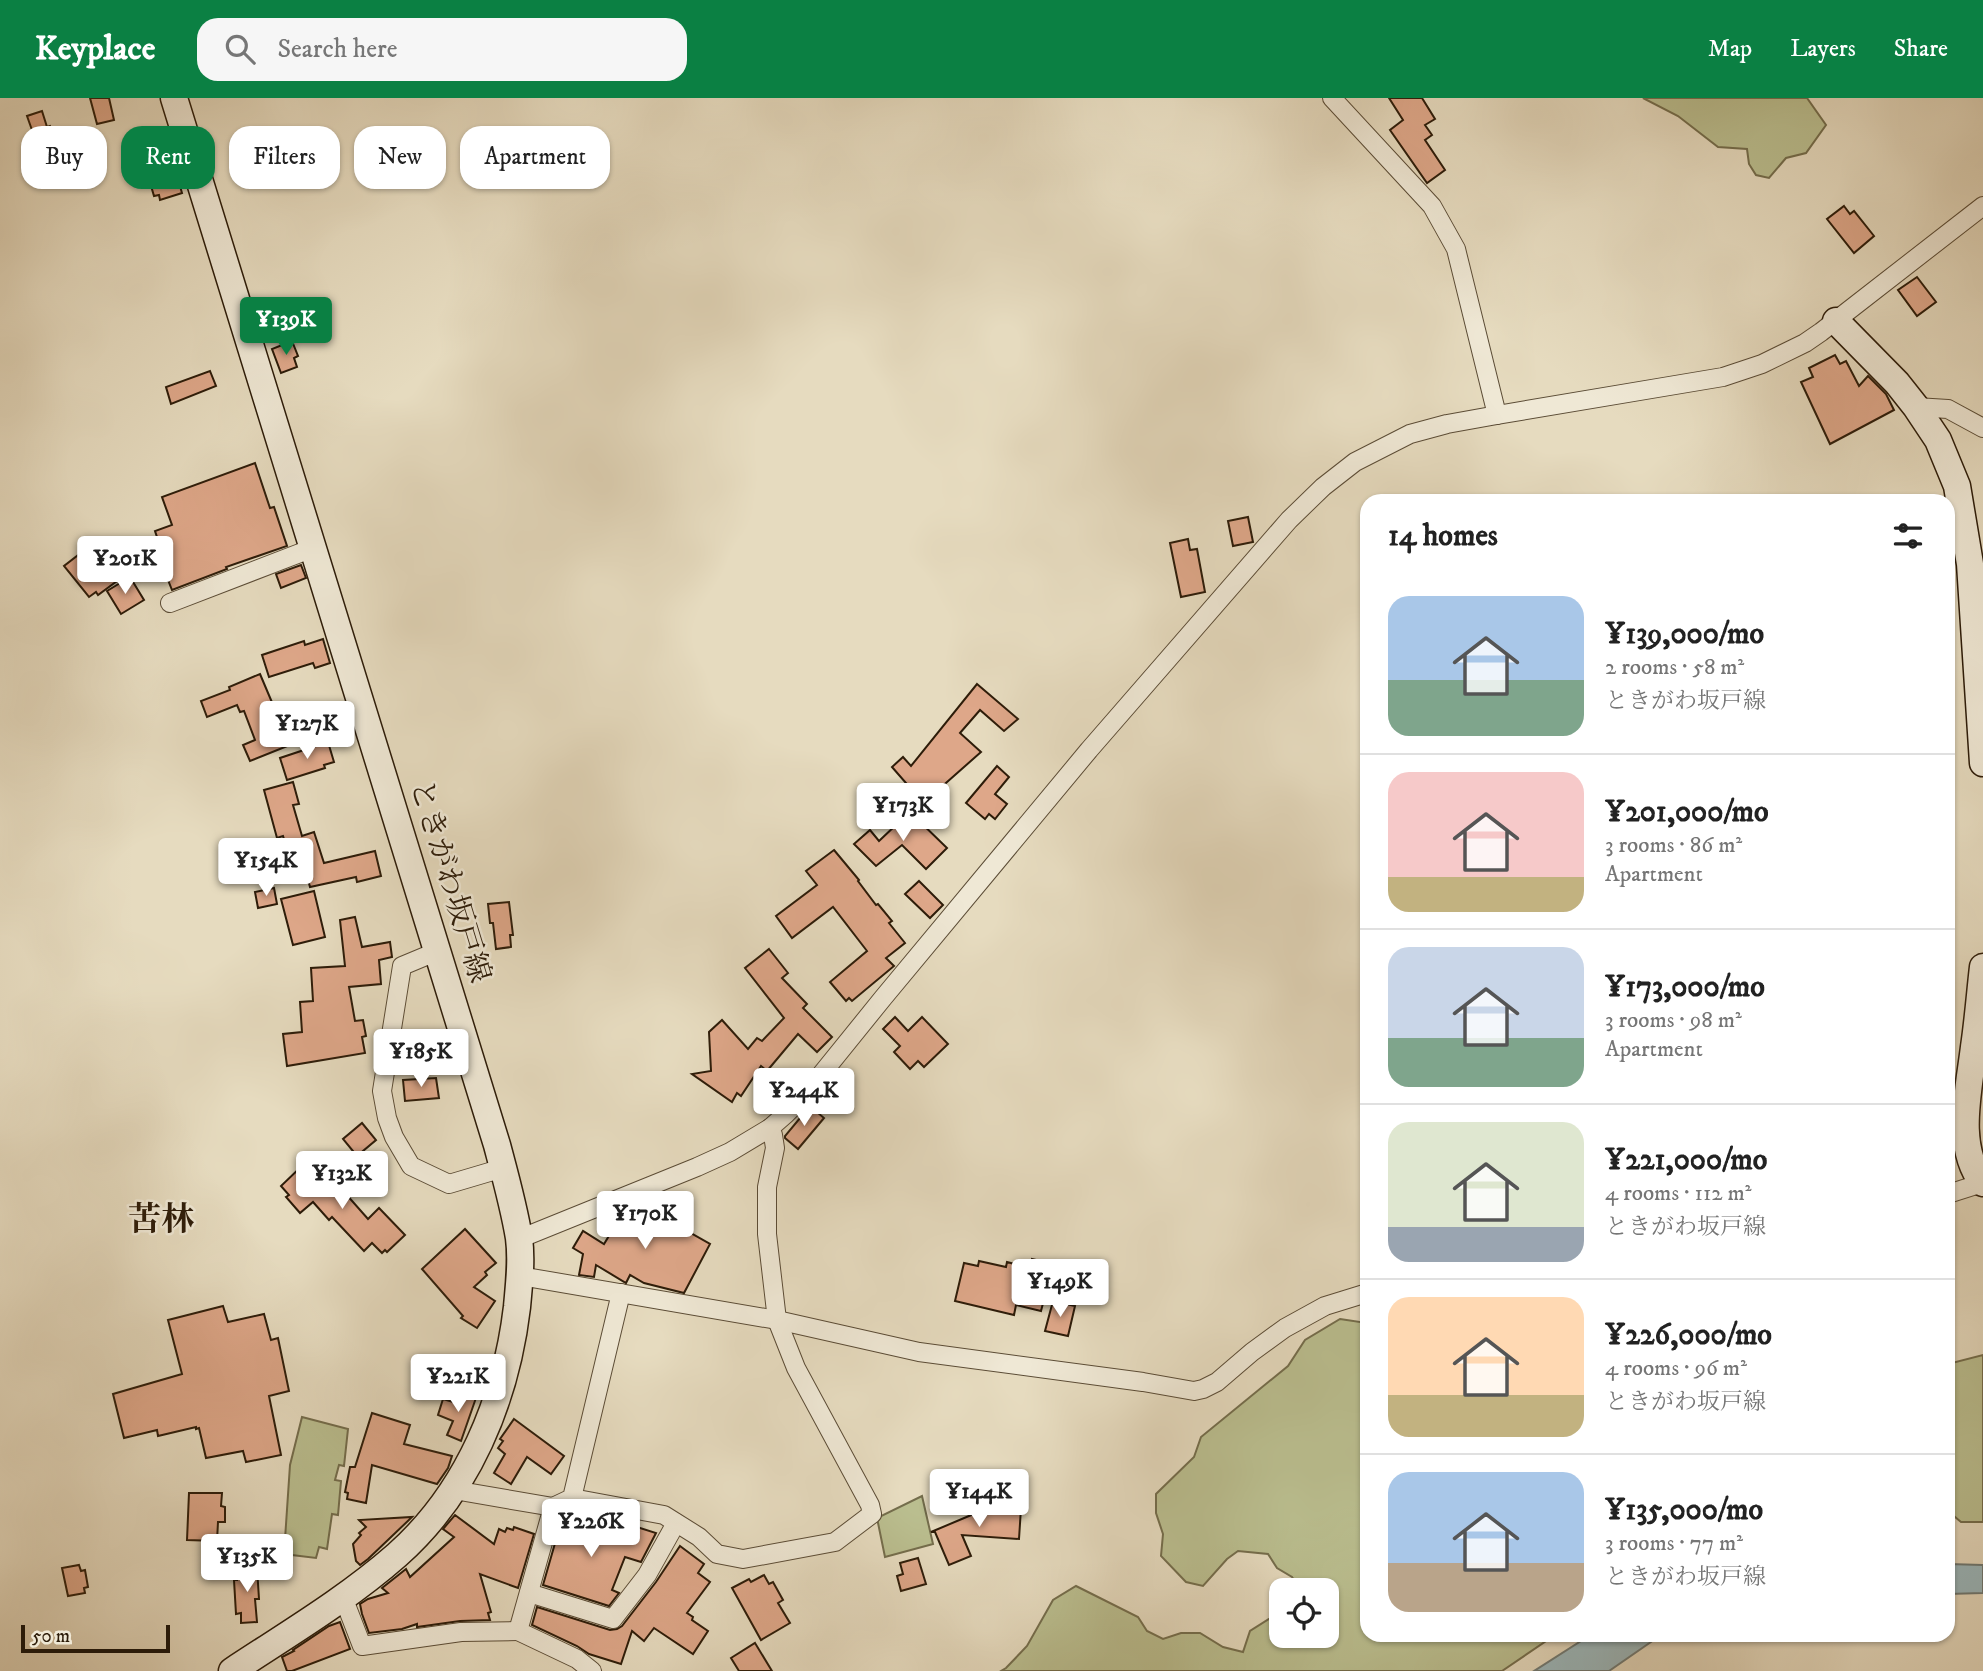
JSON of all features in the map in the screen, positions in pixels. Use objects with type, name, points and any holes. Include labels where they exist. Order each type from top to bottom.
[{"type":"main road","name":"ときがわ坂戸線","points":[[174,98],[438,951],[503,1168],[519,1239],[520,1276],[513,1335],[500,1388],[476,1452],[454,1490],[398,1554],[343,1597],[232,1671]]},
{"type":"main road","points":[[1836,321],[1897,383],[1916,407],[1938,440],[1957,486],[1970,564],[1983,764]]},
{"type":"main road","points":[[1982,1183],[1974,1169],[1966,1132],[1975,1104],[1983,967]]},
{"type":"street","points":[[1332,98],[1432,206],[1456,249],[1497,415]]},
{"type":"street","points":[[519,1239],[697,1167],[730,1152],[770,1128],[803,1097],[1089,750],[1289,520],[1311,497],[1355,462],[1410,434],[1447,424],[1741,372],[1778,357],[1836,321],[1983,206]]},
{"type":"street","points":[[1916,407],[1948,409],[1983,429]]},
{"type":"street","points":[[170,603],[313,548]]},
{"type":"street","points":[[438,951],[402,967],[382,1091],[387,1118],[394,1137],[411,1166],[449,1184],[503,1168]]},
{"type":"street","points":[[454,1490],[554,1507],[572,1498],[664,1515],[699,1537],[717,1554],[743,1559],[835,1542],[872,1514],[870,1505],[796,1368],[777,1320],[766,1234],[767,1187],[775,1148],[770,1128]]},
{"type":"street","points":[[1955,1192],[1982,1183]]},
{"type":"street","points":[[520,1276],[777,1320],[919,1352],[1194,1391],[1217,1382],[1285,1328],[1325,1306],[1360,1295]]},
{"type":"street","points":[[572,1498],[621,1293]]},
{"type":"street","points":[[518,1631],[554,1507]]},
{"type":"street","points":[[529,1593],[613,1619],[647,1575],[676,1523]]},
{"type":"street","points":[[343,1597],[362,1646],[461,1632],[518,1631],[577,1659],[592,1671]]},
{"type":"green space","points":[[1643,98],[1807,98],[1826,125],[1806,153],[1786,158],[1769,178],[1756,175],[1749,164],[1747,149],[1718,147],[1678,116]]},
{"type":"green space","points":[[1340,1319],[1360,1322],[1360,1642],[1545,1642],[1502,1671],[1001,1671],[1027,1646],[1053,1600],[1076,1586],[1138,1617],[1147,1631],[1163,1639],[1181,1633],[1200,1633],[1223,1647],[1243,1652],[1250,1631],[1269,1619],[1269,1648],[1339,1648],[1339,1578],[1293,1578],[1277,1568],[1268,1554],[1238,1551],[1227,1559],[1203,1586],[1186,1582],[1161,1556],[1163,1534],[1156,1513],[1156,1494],[1194,1457],[1201,1437],[1288,1366],[1305,1340]]},
{"type":"green space","points":[[1983,1355],[1983,1522],[1961,1522],[1955,1517],[1955,1362]]},
{"type":"green space","points":[[302,1417],[348,1429],[344,1466],[339,1465],[335,1480],[341,1481],[338,1515],[332,1514],[327,1549],[319,1547],[316,1558],[284,1554],[290,1465]]},
{"type":"green space","points":[[922,1496],[933,1544],[885,1557],[877,1518]]},
{"type":"water","points":[[1955,1564],[1983,1565],[1983,1593],[1955,1594]]},
{"type":"water","points":[[1579,1642],[1651,1642],[1609,1671],[1534,1671]]},
{"type":"building","points":[[90,98],[109,98],[114,120],[97,124]]},
{"type":"building","points":[[1389,98],[1422,98],[1435,119],[1425,125],[1432,135],[1425,140],[1445,170],[1427,183],[1390,130],[1403,120]]},
{"type":"building","points":[[42,111],[47,126],[31,126],[27,116]]},
{"type":"building","points":[[152,189],[181,189],[182,193],[160,200],[159,195],[154,196]]},
{"type":"building","points":[[1844,206],[1850,214],[1854,211],[1874,236],[1854,253],[1827,219]]},
{"type":"building","points":[[1917,277],[1936,302],[1917,316],[1898,290]]},
{"type":"building","points":[[292,341],[298,356],[294,358],[297,367],[281,373],[272,349]]},
{"type":"building","points":[[1835,355],[1840,364],[1846,361],[1859,386],[1868,376],[1886,394],[1894,410],[1830,444],[1801,382],[1813,377],[1809,368]]},
{"type":"building","points":[[210,371],[216,386],[171,404],[166,387]]},
{"type":"building","points":[[255,463],[270,508],[274,507],[287,546],[226,567],[227,569],[172,590],[153,542],[158,540],[155,531],[172,525],[162,497]]},
{"type":"building","points":[[1248,517],[1253,542],[1233,546],[1228,521]]},
{"type":"building","points":[[1188,539],[1190,550],[1197,549],[1205,592],[1181,597],[1170,543]]},
{"type":"building","points":[[86,549],[94,560],[98,556],[117,581],[98,595],[96,592],[89,597],[64,566]]},
{"type":"building","points":[[301,565],[306,578],[281,588],[276,574]]},
{"type":"building","points":[[130,577],[144,600],[121,614],[107,591]]},
{"type":"building","points":[[323,639],[330,663],[315,668],[313,663],[269,677],[262,655],[304,641],[305,645]]},
{"type":"building","points":[[260,674],[290,745],[250,761],[243,745],[255,740],[244,711],[240,712],[237,705],[207,717],[201,701]]},
{"type":"building","points":[[977,684],[1018,719],[1004,731],[980,710],[960,733],[981,752],[921,805],[910,793],[913,791],[892,767],[903,757],[911,766]]},
{"type":"building","points":[[328,742],[334,762],[324,765],[325,768],[287,780],[280,758]]},
{"type":"building","points":[[997,766],[1009,777],[995,794],[1007,804],[995,819],[989,814],[985,819],[966,803]]},
{"type":"building","points":[[293,782],[299,804],[293,805],[302,836],[314,832],[324,863],[375,851],[381,876],[357,882],[356,877],[310,887],[301,854],[290,858],[283,836],[277,838],[264,790]]},
{"type":"building","points":[[912,814],[947,848],[926,869],[902,845],[876,866],[854,844],[870,830],[879,841]]},
{"type":"building","points":[[834,850],[876,905],[878,904],[892,921],[889,923],[905,943],[886,958],[894,966],[852,1001],[849,998],[846,1001],[830,982],[867,951],[833,907],[792,938],[776,916],[817,885],[806,871]]},
{"type":"building","points":[[919,881],[943,905],[930,918],[905,894]]},
{"type":"building","points":[[274,888],[277,904],[258,908],[255,892]]},
{"type":"building","points":[[314,891],[325,937],[293,945],[281,899]]},
{"type":"building","points":[[509,902],[513,935],[510,935],[511,947],[496,949],[488,904]]},
{"type":"building","points":[[355,917],[362,947],[390,942],[392,957],[379,960],[381,984],[349,987],[355,1021],[363,1020],[365,1053],[287,1066],[283,1034],[302,1032],[300,1002],[313,1001],[311,968],[345,966],[340,920]]},
{"type":"building","points":[[769,949],[788,973],[782,978],[807,1004],[803,1008],[832,1037],[817,1052],[798,1034],[767,1071],[761,1066],[741,1096],[737,1093],[732,1102],[692,1074],[711,1071],[709,1032],[722,1020],[748,1049],[757,1038],[762,1041],[784,1018],[745,968]]},
{"type":"building","points":[[895,1017],[908,1031],[922,1017],[948,1044],[924,1067],[918,1061],[910,1069],[894,1052],[900,1046],[883,1029]]},
{"type":"building","points":[[436,1078],[439,1098],[405,1101],[403,1080]]},
{"type":"building","points":[[810,1106],[824,1118],[798,1149],[785,1136]]},
{"type":"building","points":[[362,1123],[376,1140],[357,1156],[343,1139]]},
{"type":"building","points":[[305,1163],[321,1182],[324,1179],[333,1190],[338,1185],[368,1219],[379,1208],[405,1235],[387,1252],[385,1250],[382,1253],[372,1243],[364,1251],[332,1217],[329,1220],[313,1202],[300,1213],[286,1197],[289,1195],[281,1186]]},
{"type":"building","points":[[637,1204],[710,1244],[684,1293],[644,1283],[630,1275],[626,1283],[596,1265],[594,1277],[579,1275],[583,1254],[573,1248],[583,1231],[604,1244],[624,1211],[629,1213]]},
{"type":"building","points":[[465,1229],[496,1263],[474,1287],[495,1301],[477,1328],[461,1318],[463,1316],[422,1269]]},
{"type":"building","points":[[1032,1259],[1053,1264],[1041,1311],[1016,1305],[1014,1315],[955,1301],[964,1263],[978,1266],[979,1261],[1006,1267],[1007,1262],[1030,1268]]},
{"type":"building","points":[[1053,1301],[1075,1306],[1068,1336],[1045,1331]]},
{"type":"building","points":[[223,1306],[228,1322],[264,1314],[271,1340],[278,1338],[289,1391],[269,1396],[281,1455],[246,1462],[243,1451],[206,1458],[199,1428],[196,1427],[158,1436],[157,1430],[124,1438],[113,1394],[182,1374],[168,1320]]},
{"type":"building","points":[[465,1391],[477,1395],[461,1441],[447,1435],[453,1421],[438,1415],[443,1399],[460,1404]]},
{"type":"building","points":[[372,1413],[410,1425],[404,1444],[452,1456],[448,1468],[437,1484],[372,1465],[366,1503],[347,1499],[348,1493],[345,1492],[350,1467],[355,1467]]},
{"type":"building","points":[[514,1419],[564,1456],[551,1474],[527,1457],[511,1484],[494,1473],[505,1454],[498,1448],[503,1441],[500,1439]]},
{"type":"building","points":[[189,1493],[222,1493],[221,1506],[225,1507],[225,1522],[218,1522],[217,1541],[187,1540]]},
{"type":"building","points":[[992,1503],[992,1506],[1021,1508],[1019,1539],[962,1535],[971,1556],[949,1565],[935,1532],[931,1532],[976,1513],[975,1505]]},
{"type":"building","points":[[570,1513],[605,1523],[602,1533],[632,1543],[637,1527],[656,1533],[641,1562],[625,1557],[612,1590],[619,1593],[609,1606],[543,1585],[562,1519],[567,1520]]},
{"type":"building","points":[[455,1515],[494,1544],[499,1529],[505,1532],[507,1528],[513,1530],[514,1527],[534,1534],[518,1588],[480,1574],[491,1612],[488,1613],[490,1620],[417,1627],[417,1624],[402,1629],[369,1633],[360,1604],[388,1593],[382,1588],[406,1569],[410,1577],[454,1537],[443,1529]]},
{"type":"building","points":[[412,1517],[368,1559],[360,1565],[356,1561],[353,1544],[366,1527],[359,1520]]},
{"type":"building","points":[[680,1546],[704,1564],[698,1573],[710,1582],[687,1613],[708,1631],[693,1654],[654,1628],[644,1641],[632,1631],[621,1664],[589,1654],[532,1625],[537,1607],[610,1630],[617,1629],[656,1582]]},
{"type":"building","points":[[918,1558],[926,1584],[901,1591],[897,1576],[903,1574],[900,1563]]},
{"type":"building","points":[[79,1565],[81,1571],[85,1570],[88,1587],[84,1588],[85,1593],[68,1596],[62,1568]]},
{"type":"building","points":[[257,1568],[257,1622],[241,1623],[241,1613],[236,1614],[234,1580],[237,1580],[237,1569]]},
{"type":"building","points":[[764,1575],[769,1584],[773,1582],[783,1600],[778,1603],[790,1623],[761,1640],[732,1588]]},
{"type":"building","points":[[340,1622],[350,1649],[287,1671],[282,1657],[329,1626]]},
{"type":"building","points":[[755,1643],[772,1671],[739,1671],[731,1658]]},
{"type":"district","name":"苦林","points":[[161,1218]]}]
